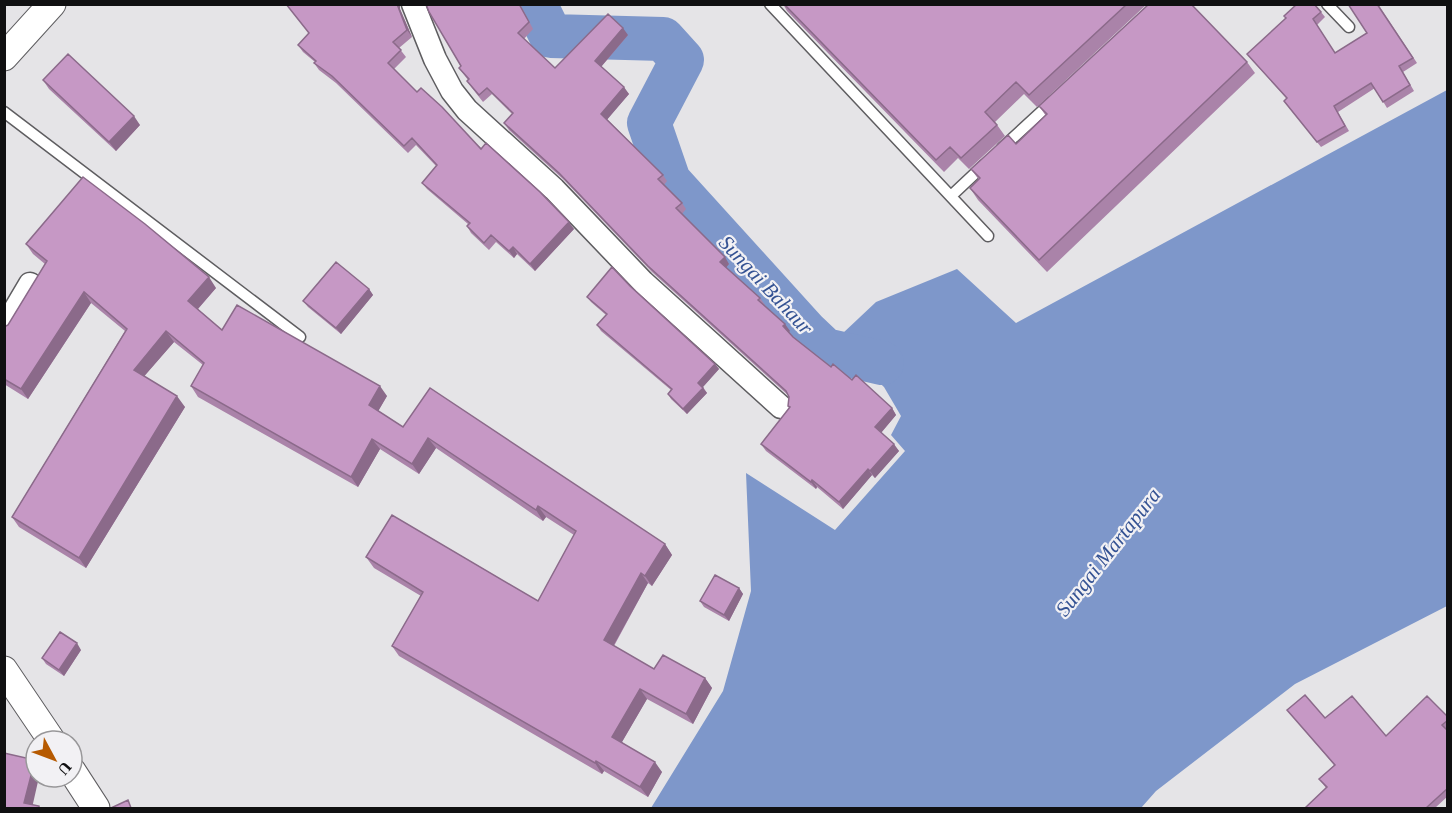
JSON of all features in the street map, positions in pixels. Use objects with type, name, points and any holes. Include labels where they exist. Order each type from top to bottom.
[{"type":"street","points":[[4,57],[52,4]]},
{"type":"street","points":[[413,4],[435,59],[452,91],[467,110],[554,189],[643,282],[781,407]]},
{"type":"street","points":[[4,328],[30,284]]},
{"type":"street","points":[[4,670],[44,729]]},
{"type":"street","points":[[84,789],[96,808]]},
{"type":"lane","points":[[770,4],[988,236]]},
{"type":"lane","points":[[1326,4],[1350,27]]},
{"type":"lane","points":[[951,196],[1061,94]]},
{"type":"lane","points":[[4,111],[300,337]]},
{"type":"water","name":"Sungai Martapura","points":[[1447,90],[1447,606],[1295,684],[1156,791],[1141,808],[651,808],[723,691],[751,591],[746,473],[835,530],[905,451],[891,435],[901,416],[884,387],[868,372],[856,375],[825,350],[876,302],[957,269],[1016,323]]},
{"type":"building","points":[[286,4],[397,4],[407,30],[393,42],[401,50],[388,63],[417,92],[421,88],[442,107],[481,149],[486,143],[569,222],[530,264],[513,247],[509,251],[491,235],[484,243],[467,226],[470,223],[422,183],[437,165],[412,138],[404,146],[332,76],[314,63],[316,61],[298,45],[309,33]]},
{"type":"building","points":[[426,4],[519,4],[529,22],[518,33],[555,68],[608,14],[623,28],[595,61],[624,87],[601,114],[663,175],[658,179],[682,203],[676,208],[725,257],[720,262],[760,298],[758,300],[785,324],[783,326],[793,337],[831,367],[833,364],[852,380],[856,375],[892,408],[875,427],[894,444],[839,502],[761,444],[790,407],[786,391],[648,266],[559,173],[504,123],[513,113],[487,88],[479,95],[467,81],[469,79],[459,68],[461,66]]},
{"type":"building","points":[[784,4],[1127,4],[1029,95],[1016,82],[985,112],[997,125],[961,158],[950,147],[936,160]]},
{"type":"building","points":[[1149,4],[1191,4],[1247,62],[1039,260],[970,188],[980,178],[971,169],[1008,135],[1016,144],[1047,114],[1039,106]]},
{"type":"building","points":[[1297,4],[1314,4],[1321,12],[1313,19],[1335,53],[1367,33],[1348,4],[1377,4],[1413,58],[1399,66],[1410,85],[1383,102],[1371,83],[1334,106],[1345,126],[1317,142],[1284,101],[1287,98],[1247,54],[1286,18],[1284,16]]},
{"type":"building","points":[[68,54],[134,116],[109,142],[43,80]]},
{"type":"building","points":[[83,177],[209,277],[188,301],[222,330],[237,305],[380,386],[369,405],[403,427],[430,388],[665,544],[645,576],[641,573],[604,640],[654,669],[663,655],[705,678],[686,714],[640,689],[612,737],[655,762],[640,787],[392,646],[423,592],[366,557],[392,515],[538,601],[576,531],[538,506],[536,510],[428,438],[412,464],[372,439],[351,477],[191,386],[204,363],[166,331],[134,370],[177,396],[79,558],[12,517],[127,329],[84,292],[21,389],[4,379],[4,327],[8,325],[47,261],[26,244]]},
{"type":"building","points":[[336,262],[369,289],[336,328],[303,301]]},
{"type":"building","points":[[612,267],[715,364],[698,383],[703,388],[683,409],[668,394],[672,389],[597,325],[607,314],[587,297]]},
{"type":"building","points":[[715,575],[739,588],[724,615],[700,601]]},
{"type":"building","points":[[60,632],[77,643],[59,670],[42,658]]},
{"type":"building","points":[[1305,695],[1325,718],[1352,696],[1386,736],[1427,696],[1448,717],[1442,725],[1448,731],[1448,788],[1426,808],[1305,808],[1327,787],[1319,779],[1335,765],[1287,710]]},
{"type":"building","points":[[4,753],[24,758],[24,789],[28,789],[24,803],[39,806],[39,808],[4,808]]},
{"type":"building","points":[[128,800],[131,808],[111,808]]},
{"type":"waterway","name":"Sungai Bahaur","points":[[535,4],[551,36],[663,39],[682,60],[649,123],[669,181],[825,350],[882,363]]}]
